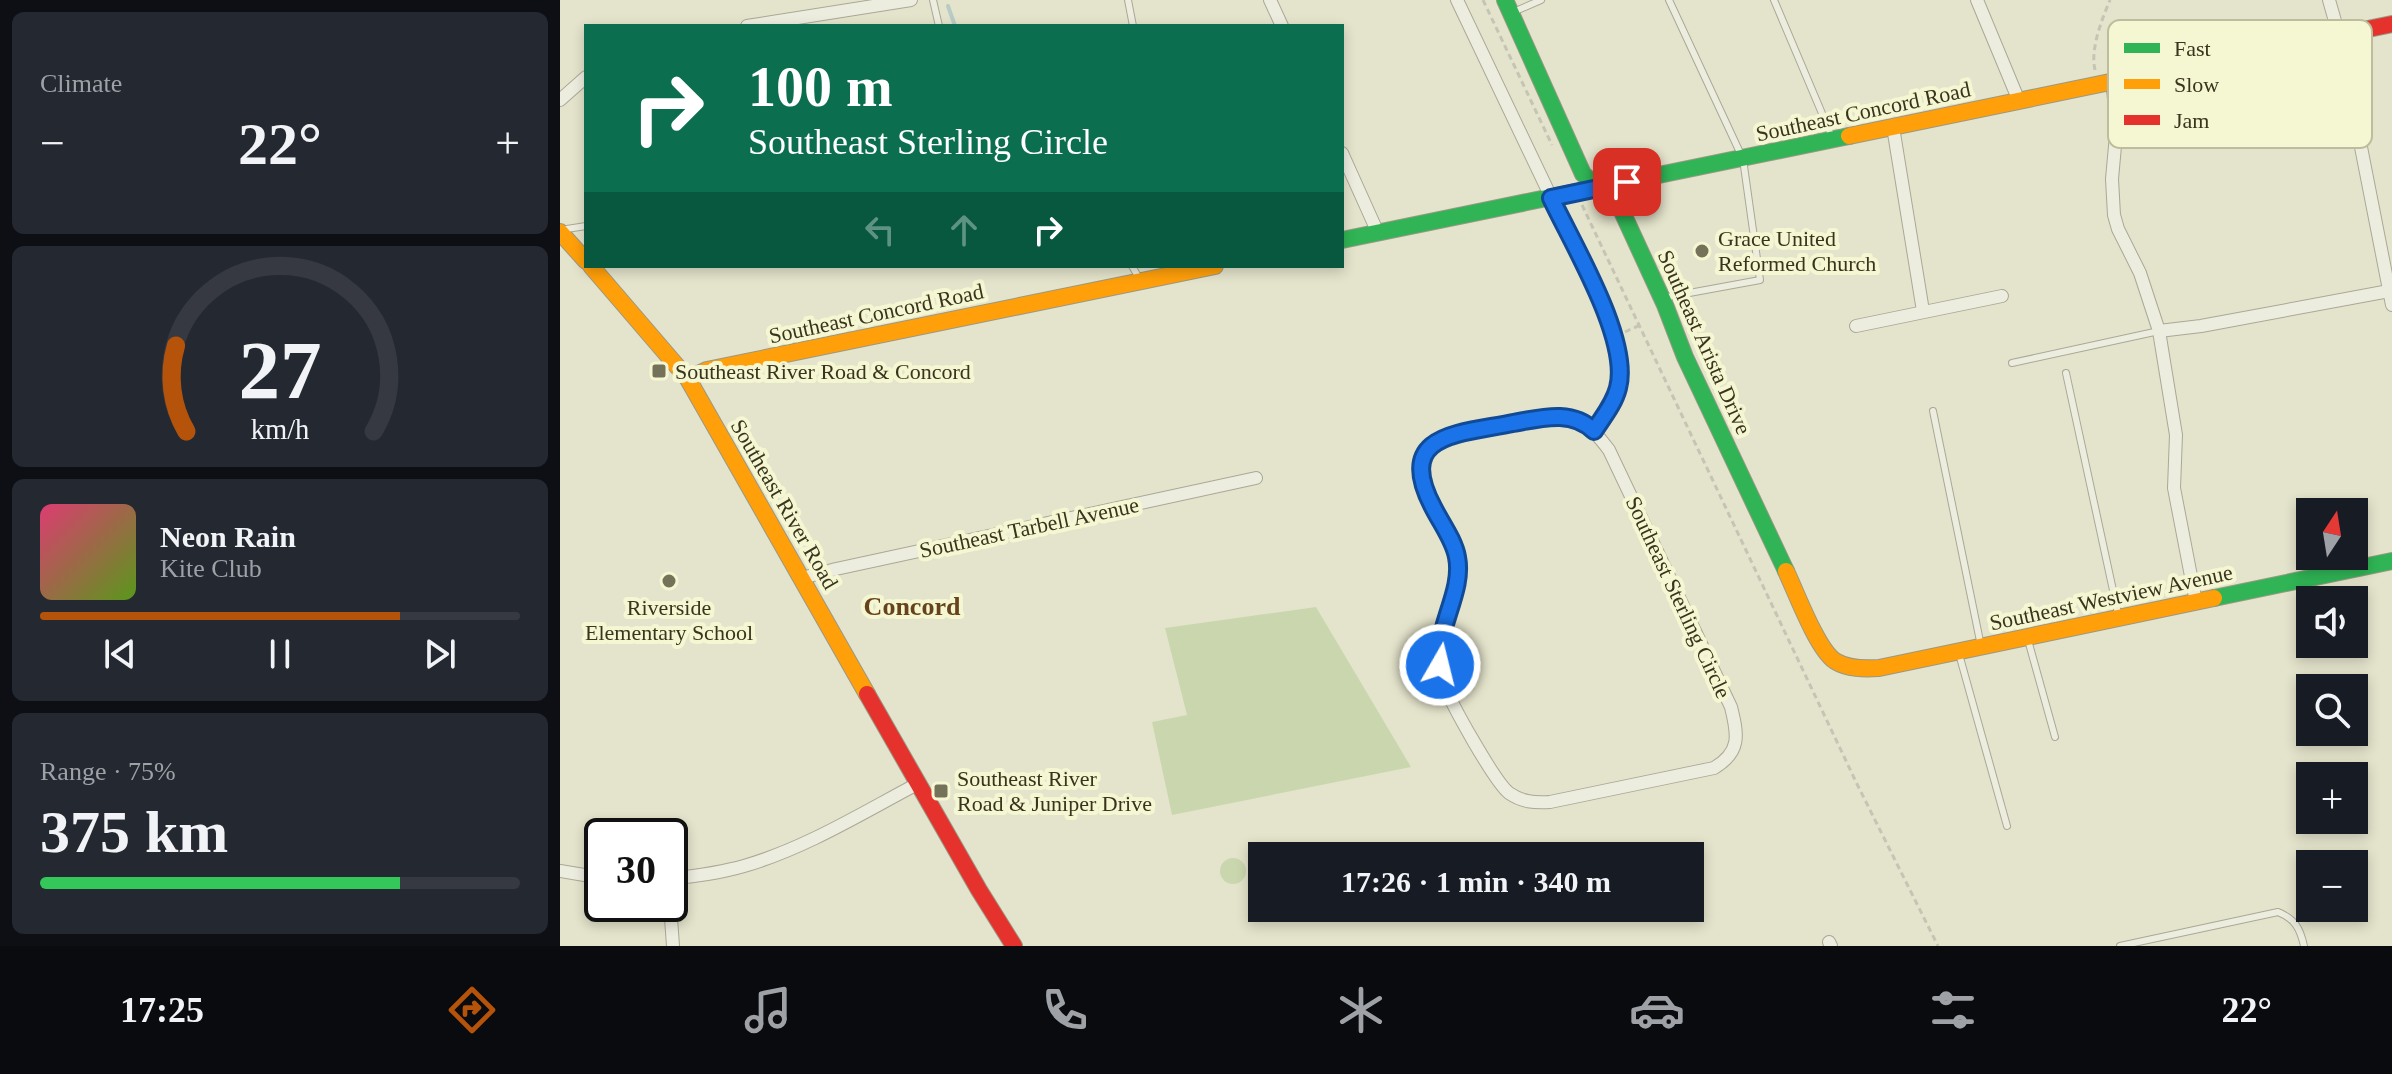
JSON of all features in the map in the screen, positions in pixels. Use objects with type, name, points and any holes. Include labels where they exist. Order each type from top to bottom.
[{"type":"street","points":[[760,24],[911,0]]},
{"type":"street","points":[[1270,0],[1281,24]]},
{"type":"street","points":[[1457,0],[1611,323],[1620,361],[1618,387],[1610,407],[1594,431]]},
{"type":"street","points":[[1977,0],[2019,101]]},
{"type":"street","points":[[2329,0],[2335,20]]},
{"type":"street","name":"Southeast Arista Drive","points":[[1508,6],[1583,174],[1619,205],[1662,298],[1685,357],[1823,650],[1838,664]]},
{"type":"street","name":"Southeast Concord Road","points":[[2372,28],[2392,24]]},
{"type":"street","points":[[560,100],[584,79]]},
{"type":"street","points":[[2106,84],[2108,91]]},
{"type":"street","name":"Southeast Concord Road","points":[[1344,240],[2106,84]]},
{"type":"street","points":[[1893,127],[1923,311]]},
{"type":"street","points":[[2115,148],[2112,179],[2114,215],[2140,273],[2159,331],[2176,435],[2174,488],[2196,602]]},
{"type":"street","points":[[2159,331],[2391,298],[2361,148]]},
{"type":"street","points":[[1344,157],[1378,233]]},
{"type":"street","points":[[560,231],[584,259]]},
{"type":"street","name":"Southeast River Road","points":[[593,268],[688,379],[979,890],[1014,946]]},
{"type":"street","name":"Southeast Concord Road","points":[[688,379],[707,370],[1205,268]]},
{"type":"street","points":[[1856,326],[2002,296]]},
{"type":"street","name":"Southeast Sterling Circle","points":[[1549,417],[1566,417],[1587,424],[1594,431],[1609,450],[1731,707],[1736,736],[1734,750],[1714,768],[1534,803],[1521,800],[1500,785],[1444,685],[1440,647],[1456,585],[1457,556],[1424,490],[1420,468],[1424,453],[1436,442],[1459,433],[1549,417]]},
{"type":"street","name":"Southeast Tarbell Avenue","points":[[802,578],[1256,478]]},
{"type":"street","name":"Southeast Westview Avenue","points":[[1838,664],[1879,668],[2392,561]]},
{"type":"street","points":[[688,876],[725,871],[778,854],[814,839],[919,783]]},
{"type":"street","points":[[560,871],[584,875]]},
{"type":"street","points":[[671,922],[673,946]]},
{"type":"lane","points":[[933,0],[939,24]]},
{"type":"lane","points":[[1128,0],[1133,24]]},
{"type":"lane","points":[[1508,6],[1541,0]]},
{"type":"lane","points":[[1662,298],[1760,280],[1743,159],[1669,0]]},
{"type":"lane","points":[[1774,0],[1833,140]]},
{"type":"lane","points":[[560,231],[584,226]]},
{"type":"lane","points":[[1133,268],[1141,281]]},
{"type":"lane","points":[[2012,363],[2159,331]]},
{"type":"lane","points":[[2066,373],[2119,618]]},
{"type":"lane","points":[[1933,411],[1981,646]]},
{"type":"lane","points":[[2027,637],[2055,737]]},
{"type":"lane","points":[[1958,651],[2007,826]]},
{"type":"lane","points":[[2120,946],[2278,912],[2292,918],[2301,931],[2304,946]]},
{"type":"path","points":[[1483,0],[1556,154]]},
{"type":"path","points":[[2106,84],[2093,64],[2096,37],[2110,0]]},
{"type":"path","points":[[1581,203],[1857,784],[1938,946]]},
{"type":"green space","points":[[1316,607],[1411,767],[1172,815],[1152,722],[1187,715],[1165,628]]},
{"type":"green space","points":[[1233,858],[1242,862],[1246,871],[1242,880],[1233,884],[1224,880],[1220,871],[1224,862]]},
{"type":"waterway","points":[[948,6],[954,24]]},
{"type":"traffic: fast","points":[[1505,0],[1583,174],[1619,205],[1685,357],[1786,571]]},
{"type":"traffic: fast","points":[[1344,240],[1849,136]]},
{"type":"traffic: fast","points":[[2214,598],[2392,561]]},
{"type":"traffic: slow","points":[[1849,136],[2108,82]]},
{"type":"traffic: slow","points":[[560,232],[584,259]]},
{"type":"traffic: slow","points":[[593,268],[688,379],[867,694]]},
{"type":"traffic: slow","points":[[688,379],[707,370],[1205,268]]},
{"type":"traffic: slow","points":[[1786,571],[1814,633],[1828,655],[1840,664],[1862,668],[1879,668],[2214,598]]},
{"type":"traffic: jam","points":[[2372,28],[2392,24]]},
{"type":"traffic: jam","points":[[867,694],[1014,946]]},
{"type":"place","name":"Grace United Reformed Church","points":[[1702,251]]},
{"type":"place","name":"Southeast River Road & Concord","points":[[659,371]]},
{"type":"place","name":"Riverside Elementary School","points":[[669,581]]},
{"type":"place","name":"Southeast River Road & Juniper Drive","points":[[941,791]]},
{"type":"district","name":"Concord","points":[[912,606]]},
{"type":"route","points":[[1440,665],[1440,647],[1456,585],[1457,556],[1424,490],[1420,468],[1424,453],[1436,442],[1459,433],[1549,417],[1577,419],[1594,431],[1610,407],[1618,387],[1620,361],[1611,323],[1551,198],[1627,182]]}]
